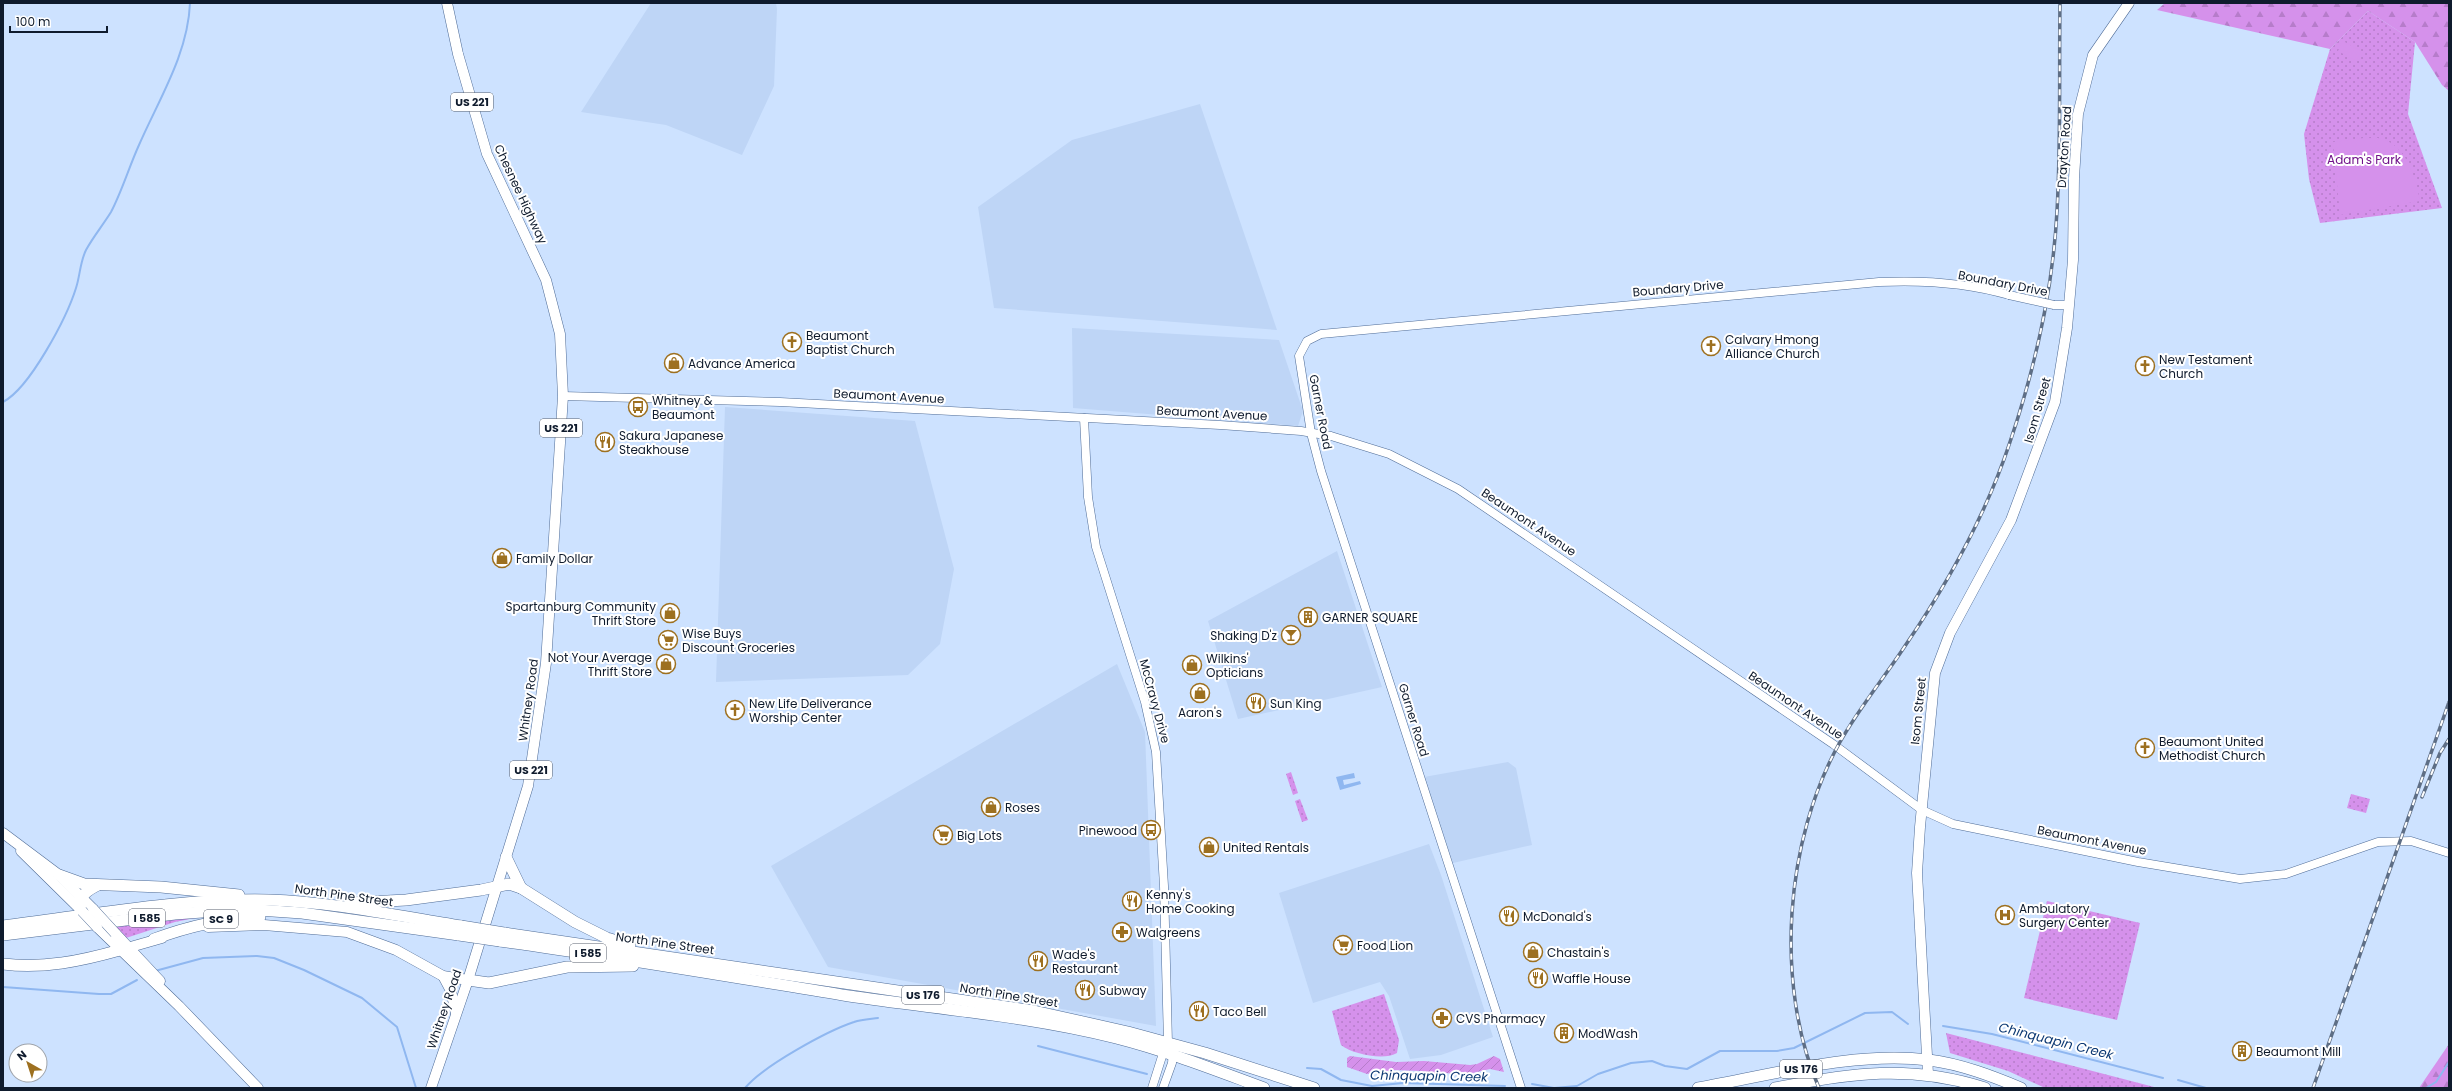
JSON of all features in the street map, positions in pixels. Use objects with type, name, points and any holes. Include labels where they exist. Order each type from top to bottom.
[{"type":"highway","points":[[506,857],[521,888]]},
{"type":"highway","name":"SC 9","points":[[59,875],[76,883],[205,890],[269,900]]},
{"type":"highway","points":[[330,905],[406,900],[509,884],[521,888],[591,931],[676,963]]},
{"type":"highway","points":[[81,910],[82,897],[86,892],[98,885]]},
{"type":"highway","name":"North Pine Street","points":[[3,926],[181,904],[269,900],[330,905],[460,930],[610,956],[676,963],[1034,1012],[1168,1050],[1314,1088]]},
{"type":"highway","name":"North Pine Street","points":[[3,935],[208,911],[243,909],[460,930]]},
{"type":"highway","name":"SC 9","points":[[151,940],[208,922],[231,918],[274,917],[291,913]]},
{"type":"highway","points":[[3,964],[52,964],[89,959],[125,949]]},
{"type":"highway","points":[[468,980],[489,983],[547,970],[588,966],[676,963]]},
{"type":"highway","name":"North Pine Street","points":[[1168,1050],[1264,1088]]},
{"type":"highway","name":"US 176","points":[[1698,1088],[1847,1062],[1882,1059],[1929,1060],[1977,1071],[2021,1088]]},
{"type":"highway","name":"US 176","points":[[1775,1088],[1859,1073],[1928,1074],[1985,1088]]},
{"type":"main road","name":"Chesnee Highway","points":[[447,3],[458,54],[487,154],[546,280],[560,334],[563,396]]},
{"type":"main road","name":"Drayton Road","points":[[2068,305],[2073,260],[2074,178],[2078,114],[2094,55],[2129,3]]},
{"type":"main road","name":"Isom Street","points":[[1928,1074],[1929,1060],[1918,873],[1922,810],[1935,673],[1950,633],[2012,520],[2036,457],[2059,385],[2068,305]]},
{"type":"main road","name":"Whitney Road","points":[[431,1088],[468,980],[528,786],[544,683],[563,396]]},
{"type":"main road","name":"SC 9","points":[[4,834],[59,875]]},
{"type":"main road","name":"SC 9","points":[[4,834],[81,910],[99,923]]},
{"type":"main road","points":[[59,875],[82,897],[92,909],[99,923],[258,1088]]},
{"type":"main road","points":[[144,962],[144,951],[151,940],[202,928],[264,925],[328,929],[363,936],[403,953],[443,976],[468,980]]},
{"type":"main road","name":"SC 9","points":[[125,949],[151,940]]},
{"type":"main road","points":[[125,949],[144,962],[179,1006]]},
{"type":"main road","points":[[443,976],[451,991],[456,1014]]},
{"type":"street","name":"Boundary Drive","points":[[1299,356],[1307,341],[1321,334],[1879,282],[1949,284],[1979,288],[2054,305],[2068,305]]},
{"type":"street","name":"Garner Road","points":[[1299,356],[1311,432],[1345,548],[1520,1088]]},
{"type":"street","name":"Beaumont Avenue","points":[[563,396],[780,402],[1220,425],[1311,432],[1346,440],[1389,454],[1458,489],[1833,744],[1922,810],[1953,824],[2138,862],[2240,879],[2286,874],[2364,845],[2391,840],[2406,840],[2449,853]]},
{"type":"street","name":"McCravy Drive","points":[[1084,418],[1088,497],[1096,547],[1145,702],[1156,752],[1164,886],[1168,1050]]},
{"type":"street","points":[[1152,1088],[1168,1050]]},
{"type":"street","points":[[1163,1088],[1168,1050]]},
{"type":"shaded area","points":[[651,3],[776,3],[774,86],[742,155],[666,125],[581,112]]},
{"type":"shaded area","points":[[1200,104],[1277,330],[994,308],[978,207],[1072,140]]},
{"type":"shaded area","points":[[1072,328],[1279,340],[1303,411],[1298,426],[1073,408]]},
{"type":"shaded area","points":[[725,407],[915,421],[954,569],[940,644],[908,675],[716,682]]},
{"type":"shaded area","name":"GARNER SQUARE","points":[[1337,551],[1382,687],[1238,719],[1208,621]]},
{"type":"shaded area","points":[[1117,664],[1145,732],[1156,1026],[828,967],[771,866]]},
{"type":"shaded area","points":[[1508,762],[1516,768],[1532,845],[1453,863],[1424,777]]},
{"type":"shaded area","points":[[1429,844],[1441,875],[1493,1037],[1441,1055],[1410,1059],[1389,996],[1380,982],[1313,1003],[1279,893]]},
{"type":"green space","points":[[2165,3],[2449,3],[2449,91],[2442,85],[2415,42],[2368,11],[2330,49],[2157,10]]},
{"type":"green space","name":"Adam's Park","points":[[2368,11],[2415,42],[2408,114],[2442,208],[2320,223],[2309,179],[2304,134],[2330,49]]},
{"type":"green space","points":[[2343,41],[2361,51],[2356,61],[2338,51]]},
{"type":"green space","points":[[2364,138],[2382,139],[2391,143],[2398,149],[2409,164],[2416,183],[2420,201],[2340,215],[2333,142]]},
{"type":"green space","points":[[1291,772],[1298,793],[1293,795],[1286,774]]},
{"type":"green space","points":[[2351,794],[2370,799],[2366,813],[2347,808]]},
{"type":"green space","points":[[1300,799],[1308,820],[1302,822],[1295,801]]},
{"type":"green space","points":[[2047,901],[2140,923],[2117,1020],[2024,998]]},
{"type":"green space","points":[[225,912],[175,922],[126,938],[111,923]]},
{"type":"green space","points":[[1384,994],[1399,1040],[1397,1053],[1384,1056],[1360,1054],[1341,1045],[1332,1011]]},
{"type":"green space","points":[[1946,1033],[2158,1088],[2045,1088],[2008,1071],[1950,1053]]},
{"type":"green space","points":[[2449,1044],[2449,1088],[2419,1088]]},
{"type":"green space","points":[[1350,1056],[1396,1062],[1424,1061],[1470,1065],[1477,1064],[1494,1056],[1500,1059],[1504,1072],[1490,1069],[1464,1075],[1446,1073],[1436,1076],[1420,1071],[1395,1070],[1367,1074],[1347,1067],[1347,1058]]},
{"type":"water","points":[[1354,773],[1355,778],[1343,780],[1344,785],[1360,781],[1361,784],[1340,790],[1336,777]]},
{"type":"waterway","points":[[3,402],[14,394],[36,367],[65,316],[76,288],[82,259],[86,250],[115,204],[139,145],[171,76],[184,40],[190,3]]},
{"type":"waterway","name":"Chinquapin Creek","points":[[155,971],[203,958],[257,956],[274,958],[304,970],[362,998],[397,1027],[416,1088]]},
{"type":"waterway","name":"Chinquapin Creek","points":[[3,987],[111,994],[137,980]]},
{"type":"waterway","name":"Chinquapin Creek","points":[[1532,1084],[1554,1088],[1577,1086],[1598,1074],[1631,1063],[1652,1061],[1665,1066],[1687,1069],[1720,1051],[1777,1051],[1794,1048],[1865,1013],[1892,1012],[1908,1024]]},
{"type":"waterway","name":"Chinquapin Creek","points":[[745,1088],[754,1079],[780,1060],[812,1041],[854,1022],[878,1018]]},
{"type":"waterway","name":"Chinquapin Creek","points":[[1943,1026],[1992,1034],[2163,1078]]},
{"type":"waterway","name":"Chinquapin Creek","points":[[1038,1046],[1147,1074]]},
{"type":"waterway","name":"Chinquapin Creek","points":[[2426,1088],[2436,1082],[2449,1062]]},
{"type":"waterway","name":"Chinquapin Creek","points":[[1307,1068],[1321,1069],[1341,1080],[1372,1086],[1403,1083],[1505,1086]]},
{"type":"waterway","name":"Chinquapin Creek","points":[[2178,1080],[2206,1088]]},
{"type":"railway","points":[[1819,1088],[1805,1047],[1796,1004],[1791,959],[1792,913],[1797,867],[1807,823],[1821,781],[1840,742],[1855,717],[1921,622],[1965,548],[1990,496],[2019,414],[2035,357],[2047,298],[2055,240],[2059,159],[2060,3]]},
{"type":"railway","points":[[2313,1088],[2449,702]]},
{"type":"railway","points":[[2422,797],[2440,753],[2449,739]]},
{"type":"place","name":"Beaumont Baptist Church","points":[[792,342]]},
{"type":"place","name":"Calvary Hmong Alliance Church","points":[[1711,346]]},
{"type":"place","name":"Advance America","points":[[674,363]]},
{"type":"place","name":"New Testament Church","points":[[2145,366]]},
{"type":"place","name":"Whitney & Beaumont","points":[[638,407]]},
{"type":"place","name":"Sakura Japanese Steakhouse","points":[[605,442]]},
{"type":"place","name":"Family Dollar","points":[[502,558]]},
{"type":"place","name":"Spartanburg Community Thrift Store","points":[[670,613]]},
{"type":"place","name":"GARNER SQUARE","points":[[1308,617]]},
{"type":"place","name":"Shaking D'z","points":[[1291,635]]},
{"type":"place","name":"Wise Buys Discount Groceries","points":[[668,640]]},
{"type":"place","name":"Not Your Average Thrift Store","points":[[666,664]]},
{"type":"place","name":"Wilkins' Opticians","points":[[1192,665]]},
{"type":"place","name":"Aaron's","points":[[1200,693]]},
{"type":"place","name":"Sun King","points":[[1256,703]]},
{"type":"place","name":"New Life Deliverance Worship Center","points":[[735,710]]},
{"type":"place","name":"Beaumont United Methodist Church","points":[[2145,748]]},
{"type":"place","name":"Roses","points":[[991,807]]},
{"type":"place","name":"Pinewood","points":[[1151,830]]},
{"type":"place","name":"Big Lots","points":[[943,835]]},
{"type":"place","name":"United Rentals","points":[[1209,847]]},
{"type":"place","name":"Kenny's Home Cooking","points":[[1132,901]]},
{"type":"place","name":"Ambulatory Surgery Center","points":[[2005,915]]},
{"type":"place","name":"McDonald's","points":[[1509,916]]},
{"type":"place","name":"Walgreens","points":[[1122,932]]},
{"type":"place","name":"Food Lion","points":[[1343,945]]},
{"type":"place","name":"Chastain's","points":[[1533,952]]},
{"type":"place","name":"Wade's Restaurant","points":[[1038,961]]},
{"type":"place","name":"Waffle House","points":[[1538,978]]},
{"type":"place","name":"Subway","points":[[1085,990]]},
{"type":"place","name":"Taco Bell","points":[[1199,1011]]},
{"type":"place","name":"CVS Pharmacy","points":[[1442,1018]]},
{"type":"place","name":"ModWash","points":[[1564,1033]]},
{"type":"place","name":"Beaumont Mill","points":[[2242,1051]]}]
